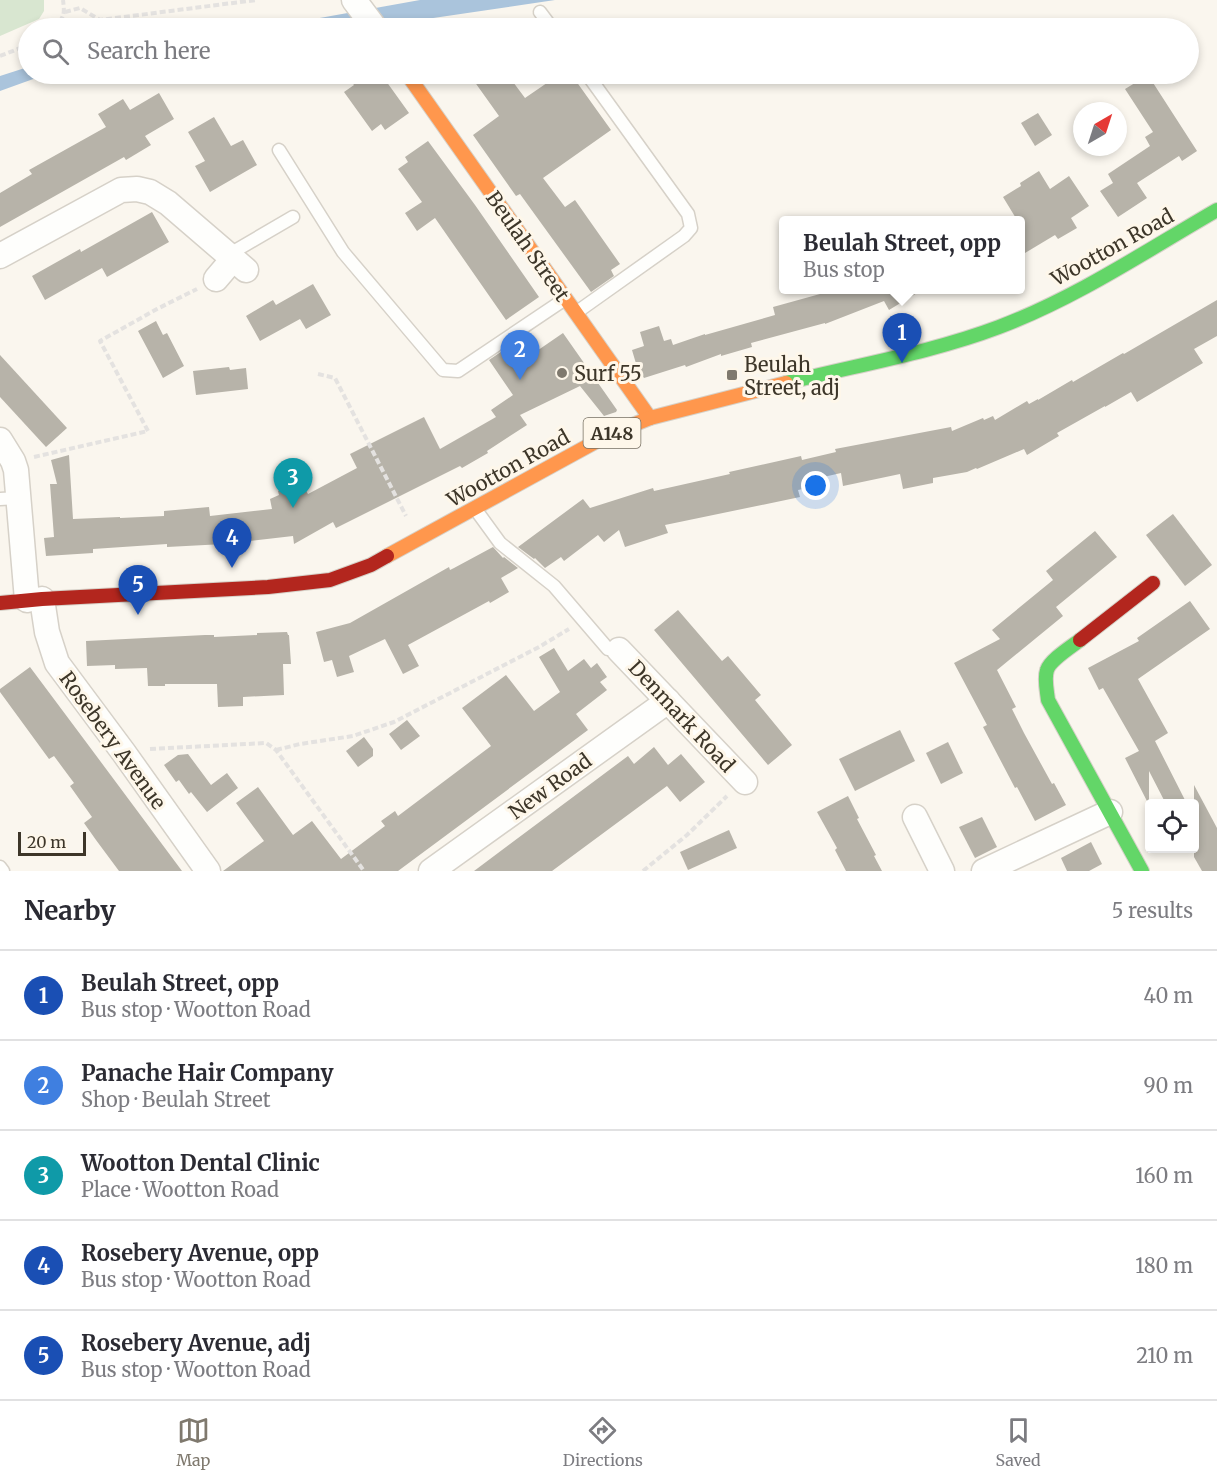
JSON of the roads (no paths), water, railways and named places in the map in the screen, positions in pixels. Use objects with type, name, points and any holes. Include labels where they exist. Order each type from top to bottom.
[{"type":"main road","name":"Beulah Street","points":[[414,84],[650,418]]},
{"type":"main road","name":"Wootton Road","points":[[0,603],[34,599],[268,587],[330,580],[371,564],[418,540],[608,435],[650,418],[934,348],[999,327],[1043,308],[1097,280],[1217,210]]},
{"type":"main road","points":[[1142,871],[1048,700],[1046,684],[1047,669],[1057,658],[1153,583]]},
{"type":"street","points":[[354,0],[368,18]]},
{"type":"street","points":[[0,256],[121,190],[137,189],[150,192],[168,203],[235,261],[216,279]]},
{"type":"street","name":"Rosebery Avenue","points":[[0,440],[16,470],[9,498],[34,599],[57,663],[208,871]]},
{"type":"street","name":"Denmark Road","points":[[620,650],[744,781]]},
{"type":"street","name":"New Road","points":[[431,871],[668,700]]},
{"type":"street","points":[[984,871],[1110,812]]},
{"type":"street","points":[[915,817],[942,871]]},
{"type":"lane","points":[[540,12],[544,18]]},
{"type":"lane","points":[[575,313],[684,236],[690,228],[688,214],[594,84]]},
{"type":"lane","points":[[279,150],[343,252],[443,370],[458,371],[566,298]]},
{"type":"lane","points":[[235,261],[293,217]]},
{"type":"lane","points":[[476,509],[500,543],[554,586],[608,649],[620,650]]},
{"type":"lane","points":[[0,867],[3,871]]},
{"type":"water","points":[[420,0],[555,0],[433,18],[320,18]]},
{"type":"water","points":[[18,70],[19,84],[0,91],[0,76]]},
{"type":"place","name":"Beulah Street, opp","points":[[902,363]]},
{"type":"place","name":"Surf 55","points":[[562,373]]},
{"type":"place","name":"Beulah Street, adj","points":[[732,375]]},
{"type":"place","name":"Panache Hair Company","points":[[520,380]]},
{"type":"place","name":"Wootton Dental Clinic","points":[[293,508]]},
{"type":"place","name":"Rosebery Avenue, opp","points":[[232,568]]},
{"type":"place","name":"Rosebery Avenue, adj","points":[[138,615]]}]
